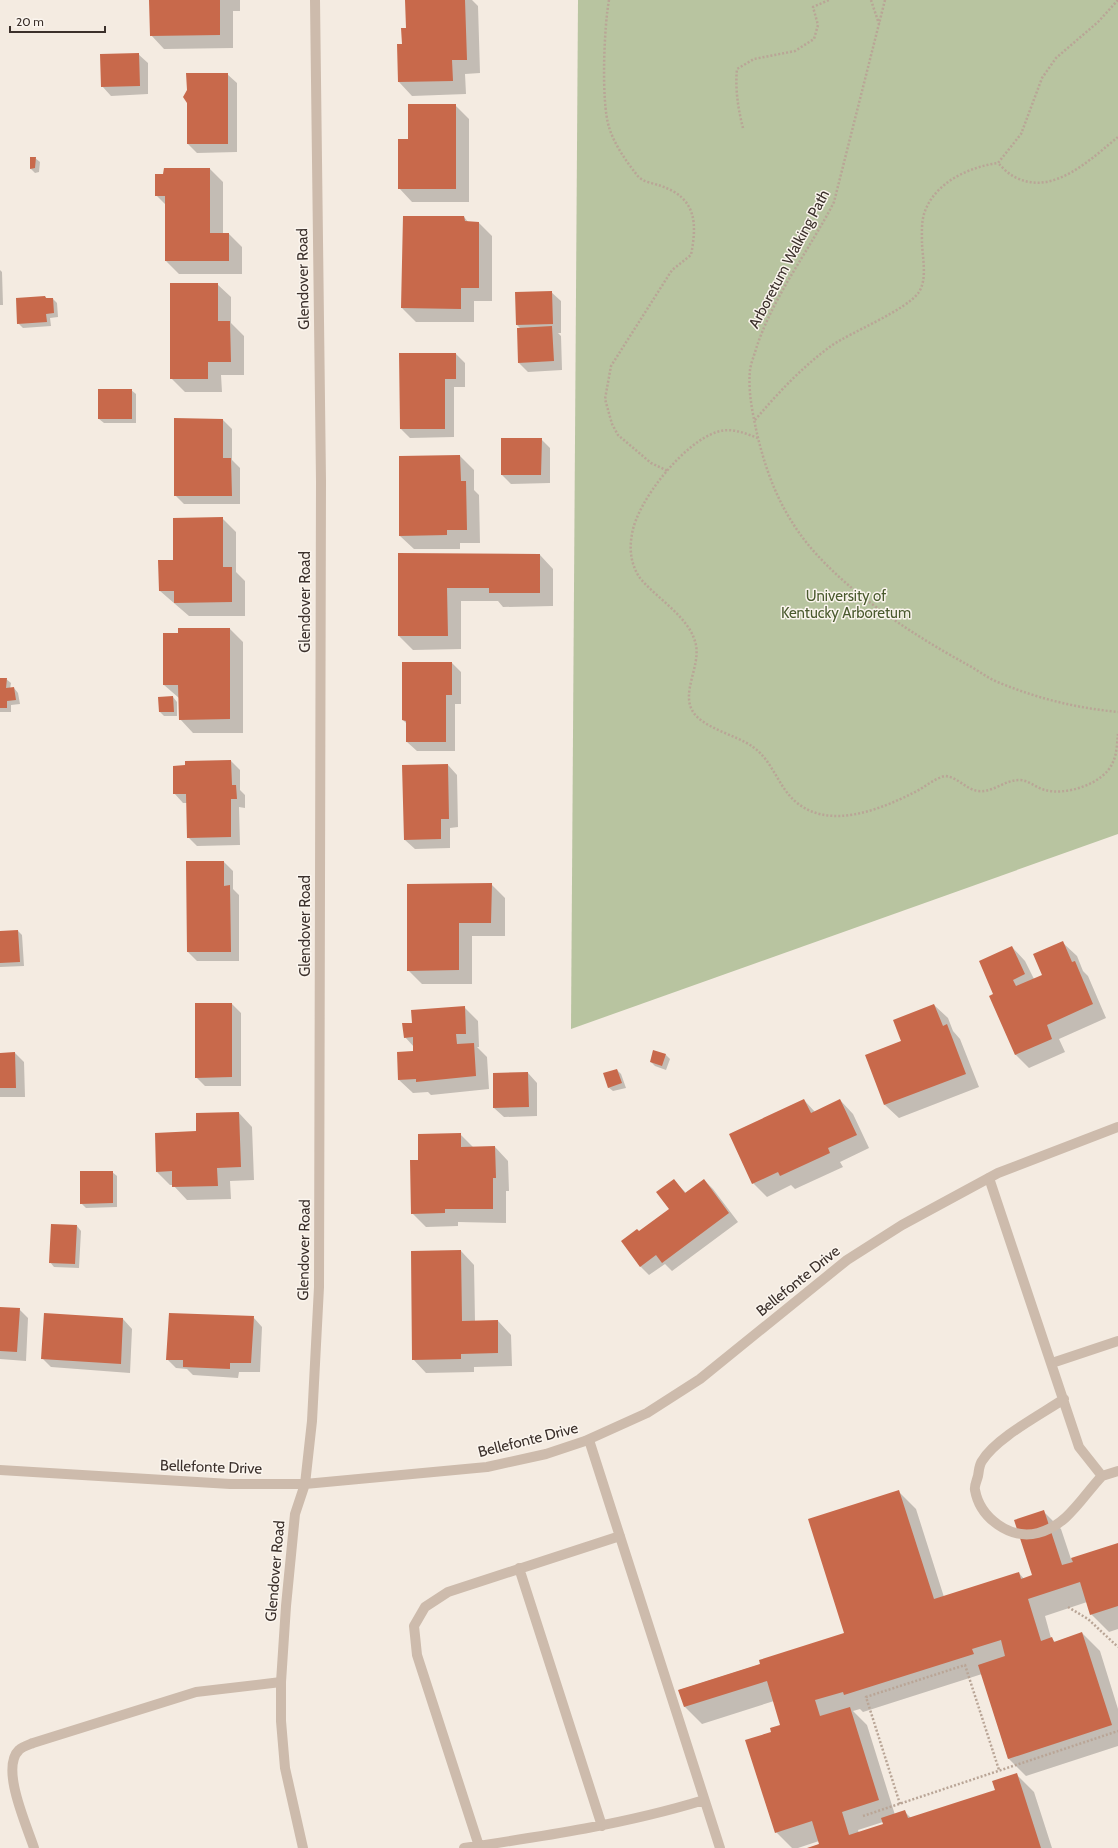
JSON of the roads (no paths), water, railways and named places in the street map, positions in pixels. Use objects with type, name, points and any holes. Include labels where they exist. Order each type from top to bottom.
[{"type":"street","name":"Glendover Road","points":[[303,1848],[285,1768],[281,1721],[281,1682],[286,1606],[295,1514],[304,1484],[312,1421],[320,1287],[320,481],[315,0]]},
{"type":"street","name":"Bellefonte Drive","points":[[0,1470],[230,1484],[304,1484],[487,1467],[546,1454],[589,1440],[647,1413],[700,1380],[847,1260],[902,1225],[998,1173],[1118,1127]]},
{"type":"street","points":[[989,1178],[1079,1447],[1102,1476]]},
{"type":"street","points":[[1052,1363],[1118,1341]]},
{"type":"street","points":[[1064,1399],[1000,1442],[981,1462],[974,1489],[984,1513],[1006,1530],[1019,1535],[1038,1533],[1063,1520],[1077,1508],[1089,1490],[1102,1476],[1118,1471]]},
{"type":"street","points":[[589,1440],[720,1848]]},
{"type":"street","points":[[478,1846],[418,1655],[414,1626],[425,1607],[448,1592],[620,1536]]},
{"type":"street","points":[[519,1568],[602,1826]]},
{"type":"street","points":[[34,1848],[12,1780],[11,1764],[18,1751],[33,1743],[196,1692],[281,1682]]},
{"type":"street","points":[[464,1848],[602,1826],[661,1813],[704,1800]]},
{"type":"park label","name":"University of Kentucky Arboretum","points":[[846,604]]}]
